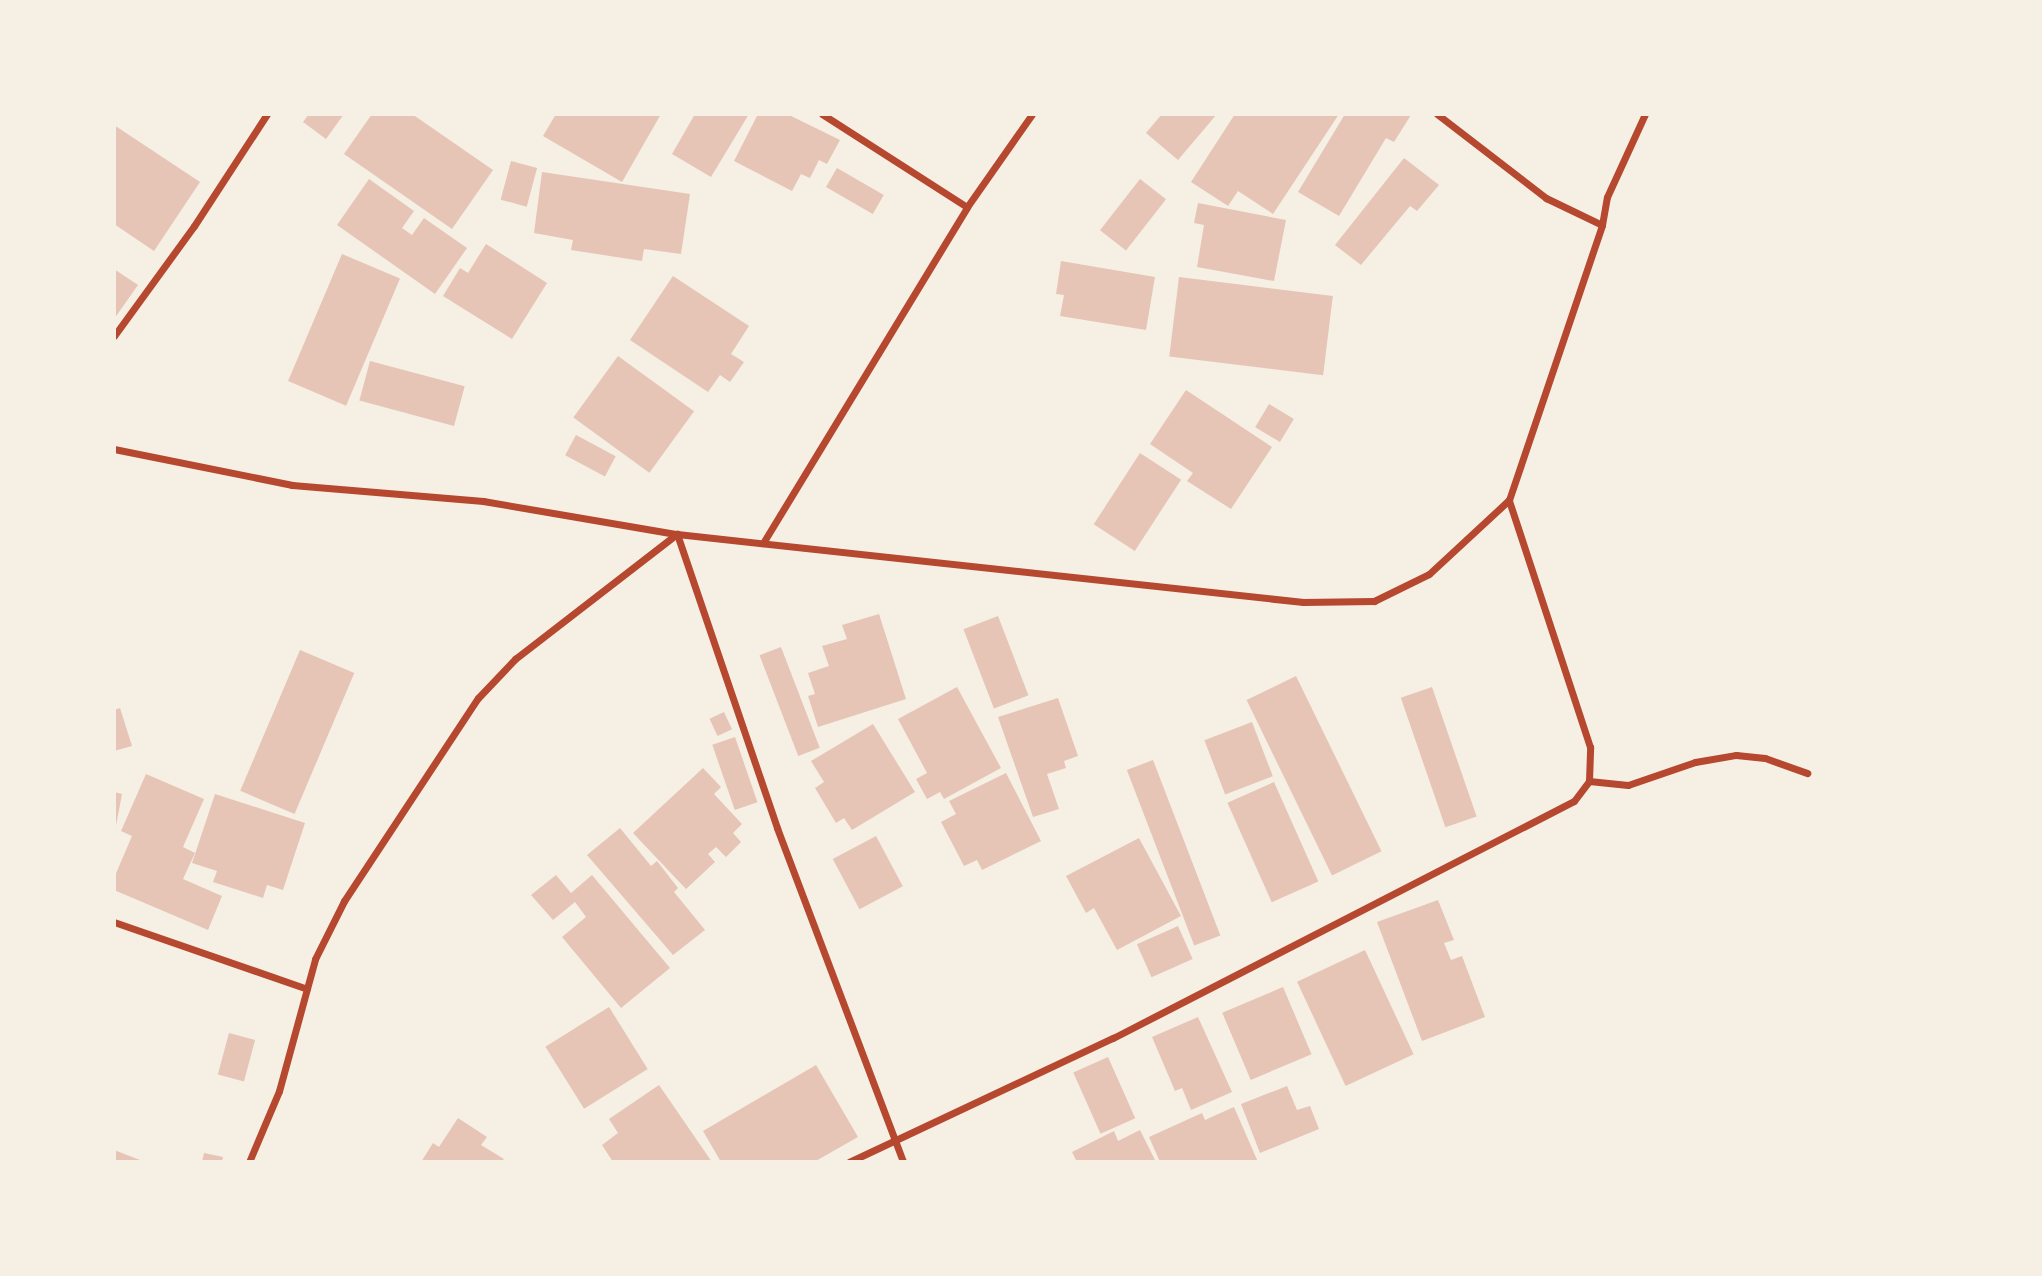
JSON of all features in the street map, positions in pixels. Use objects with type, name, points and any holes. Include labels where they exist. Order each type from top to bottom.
[{"type":"street","points":[[114,336],[194,226],[267,114]]},
{"type":"street","points":[[822,114],[967,207]]},
{"type":"street","points":[[763,544],[967,207],[1032,114]]},
{"type":"street","points":[[1437,114],[1546,198],[1602,225]]},
{"type":"street","points":[[114,449],[292,485],[483,501],[677,534],[1303,602],[1374,601],[1429,574],[1509,500],[1602,225],[1607,197],[1645,114]]},
{"type":"street","points":[[849,1162],[895,1143],[1113,1038],[1574,801],[1589,781],[1586,730],[1509,500]]},
{"type":"street","points":[[249,1162],[279,1091],[315,959],[344,901],[478,698],[515,659],[677,534]]},
{"type":"street","points":[[677,534],[777,828],[903,1162]]},
{"type":"street","points":[[1589,781],[1628,786],[1695,762],[1736,755],[1765,758],[1807,773]]},
{"type":"street","points":[[114,922],[307,989]]},
{"type":"building","points":[[309,114],[344,114],[326,139],[303,122]]},
{"type":"building","points":[[372,114],[412,114],[493,170],[452,229],[344,154]]},
{"type":"building","points":[[556,114],[661,114],[622,182],[543,136]]},
{"type":"building","points":[[695,114],[749,114],[711,177],[672,154]]},
{"type":"building","points":[[758,114],[787,114],[840,140],[827,164],[819,160],[810,178],[801,174],[792,191],[734,161]]},
{"type":"building","points":[[1162,114],[1217,114],[1178,160],[1146,133]]},
{"type":"building","points":[[1235,114],[1339,114],[1273,214],[1238,191],[1228,206],[1191,182]]},
{"type":"building","points":[[1345,114],[1411,115],[1394,142],[1386,138],[1339,216],[1298,192]]},
{"type":"building","points":[[114,125],[200,182],[154,251],[114,224]]},
{"type":"building","points":[[1404,158],[1439,185],[1417,211],[1410,206],[1361,265],[1335,245]]},
{"type":"building","points":[[511,161],[537,168],[527,207],[501,200]]},
{"type":"building","points":[[837,168],[884,195],[873,214],[826,187]]},
{"type":"building","points":[[542,172],[690,194],[681,254],[644,249],[642,261],[571,250],[573,240],[534,233]]},
{"type":"building","points":[[369,179],[414,211],[402,228],[412,235],[424,218],[467,248],[435,294],[337,225]]},
{"type":"building","points":[[1140,179],[1166,199],[1126,251],[1100,230]]},
{"type":"building","points":[[1198,203],[1286,220],[1274,281],[1197,267],[1204,225],[1194,223]]},
{"type":"building","points":[[486,244],[547,283],[512,339],[443,296],[460,268],[468,273]]},
{"type":"building","points":[[342,254],[400,279],[346,406],[288,381]]},
{"type":"building","points":[[1061,261],[1155,277],[1146,330],[1060,316],[1064,295],[1056,294]]},
{"type":"building","points":[[114,269],[138,285],[114,319]]},
{"type":"building","points":[[673,276],[749,326],[731,354],[744,362],[730,382],[720,375],[708,392],[630,340]]},
{"type":"building","points":[[1179,277],[1333,296],[1323,375],[1169,356]]},
{"type":"building","points":[[618,356],[694,411],[649,473],[573,417]]},
{"type":"building","points":[[370,361],[465,386],[454,426],[359,401]]},
{"type":"building","points":[[1186,390],[1272,447],[1231,509],[1187,481],[1193,473],[1150,444]]},
{"type":"building","points":[[1269,404],[1294,419],[1280,442],[1255,427]]},
{"type":"building","points":[[576,435],[616,456],[605,476],[565,455]]},
{"type":"building","points":[[1140,453],[1181,480],[1135,551],[1094,524]]},
{"type":"building","points":[[879,614],[906,699],[818,727],[808,696],[815,694],[808,673],[829,666],[822,646],[847,639],[842,625]]},
{"type":"building","points":[[998,616],[1028,695],[994,709],[963,629]]},
{"type":"building","points":[[781,647],[820,748],[798,756],[760,655]]},
{"type":"building","points":[[300,650],[354,673],[295,814],[240,791]]},
{"type":"building","points":[[1296,676],[1381,851],[1332,875],[1247,700]]},
{"type":"building","points":[[957,687],[1001,768],[944,799],[940,792],[927,799],[916,779],[927,773],[898,719]]},
{"type":"building","points":[[1432,687],[1477,817],[1445,827],[1401,698]]},
{"type":"building","points":[[1058,698],[1078,756],[1064,761],[1066,768],[1047,774],[1059,809],[1033,817],[998,717]]},
{"type":"building","points":[[120,708],[132,746],[114,751],[114,710]]},
{"type":"building","points":[[724,712],[732,729],[718,736],[709,719]]},
{"type":"building","points":[[1252,722],[1273,776],[1225,794],[1204,740]]},
{"type":"building","points":[[873,724],[915,792],[852,830],[844,818],[836,823],[815,788],[824,782],[811,761]]},
{"type":"building","points":[[735,737],[757,802],[735,810],[712,745]]},
{"type":"building","points":[[1153,760],[1220,936],[1194,946],[1127,770]]},
{"type":"building","points":[[703,768],[721,787],[714,794],[742,824],[733,833],[741,842],[726,857],[716,847],[708,854],[715,862],[686,889],[633,833]]},
{"type":"building","points":[[1006,773],[1041,841],[982,870],[977,860],[964,866],[941,822],[956,814],[949,801]]},
{"type":"building","points":[[146,774],[204,799],[183,847],[195,853],[183,879],[222,896],[208,930],[114,890],[114,878],[132,836],[121,831]]},
{"type":"building","points":[[1274,782],[1318,882],[1272,902],[1227,803]]},
{"type":"building","points":[[114,792],[122,794],[115,831],[114,830]]},
{"type":"building","points":[[215,794],[305,823],[283,890],[267,885],[263,898],[213,882],[217,871],[192,863]]},
{"type":"building","points":[[620,828],[651,866],[657,861],[678,888],[674,892],[705,930],[673,955],[587,855]]},
{"type":"building","points":[[876,836],[903,886],[859,909],[833,859]]},
{"type":"building","points":[[1139,838],[1181,916],[1117,950],[1094,908],[1086,913],[1066,876]]},
{"type":"building","points":[[556,875],[571,893],[592,875],[670,968],[621,1008],[562,937],[586,917],[575,902],[553,920],[531,895]]},
{"type":"building","points":[[1438,900],[1454,940],[1444,943],[1451,960],[1462,956],[1485,1017],[1422,1041],[1377,922]]},
{"type":"building","points":[[1178,926],[1193,959],[1152,977],[1137,944]]},
{"type":"building","points":[[1365,950],[1414,1054],[1346,1086],[1297,982]]},
{"type":"building","points":[[1283,987],[1312,1054],[1251,1080],[1222,1013]]},
{"type":"building","points":[[609,1007],[648,1069],[584,1109],[545,1047]]},
{"type":"building","points":[[1198,1017],[1232,1092],[1191,1110],[1182,1088],[1175,1091],[1152,1037]]},
{"type":"building","points":[[229,1033],[255,1040],[244,1082],[218,1075]]},
{"type":"building","points":[[1108,1057],[1135,1118],[1101,1134],[1073,1072]]},
{"type":"building","points":[[816,1065],[858,1137],[814,1162],[721,1162],[703,1131]]},
{"type":"building","points":[[659,1085],[712,1162],[613,1162],[602,1145],[618,1133],[609,1119]]},
{"type":"building","points":[[1287,1086],[1297,1110],[1310,1106],[1319,1129],[1260,1153],[1241,1104]]},
{"type":"building","points":[[1234,1107],[1258,1162],[1160,1162],[1149,1137],[1202,1113],[1205,1120]]},
{"type":"building","points":[[458,1118],[487,1137],[481,1145],[504,1159],[501,1162],[421,1162],[433,1143],[439,1147]]},
{"type":"building","points":[[1140,1130],[1156,1162],[1077,1162],[1072,1152],[1114,1131],[1118,1141]]},
{"type":"building","points":[[114,1150],[140,1160],[114,1162]]},
{"type":"building","points":[[204,1153],[223,1157],[222,1162],[202,1162]]}]
